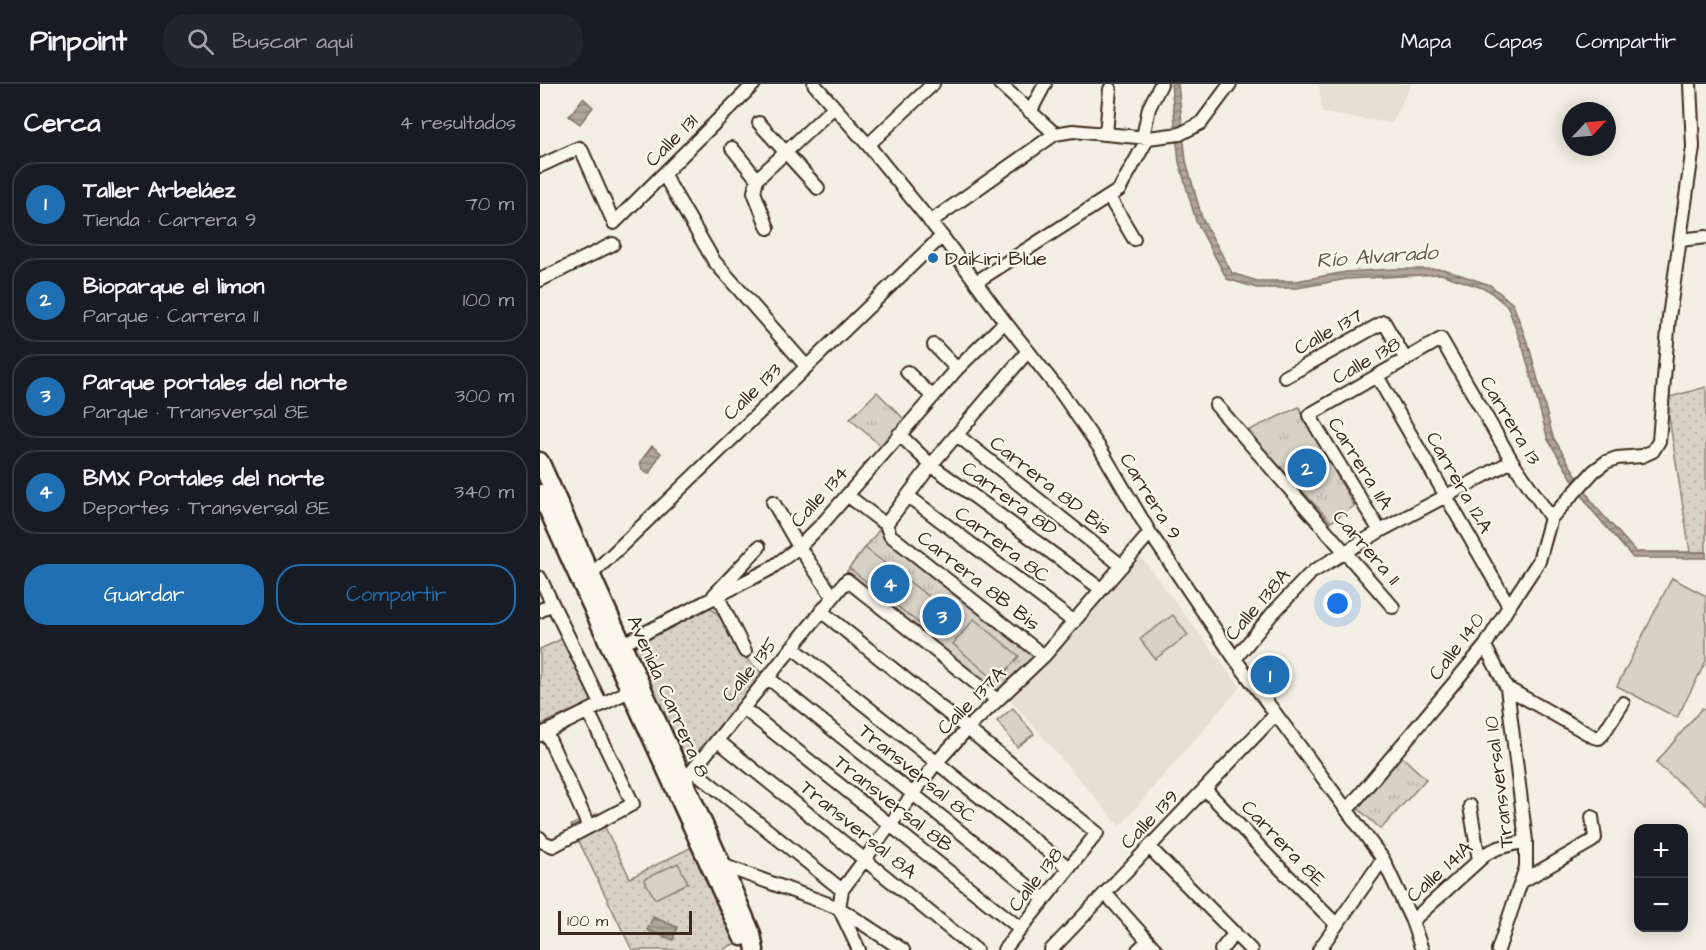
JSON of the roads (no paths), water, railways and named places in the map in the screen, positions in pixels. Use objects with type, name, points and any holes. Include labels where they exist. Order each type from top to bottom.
[{"type":"main road","name":"Avenida Carrera 8","points":[[540,461],[623,645],[688,775],[722,865],[752,934],[754,950]]},
{"type":"main road","name":"Avenida Carrera 8","points":[[540,493],[729,912],[744,939],[754,950]]},
{"type":"street","name":"Calle 131","points":[[540,166],[579,148],[615,223],[754,84]]},
{"type":"street","name":"Carrera 9","points":[[814,84],[868,145],[942,236],[1005,322],[1062,394],[1101,450],[1150,533],[1235,659],[1383,859],[1412,921],[1422,950]]},
{"type":"street","points":[[868,145],[933,84]]},
{"type":"street","points":[[1000,84],[1055,134]]},
{"type":"street","points":[[1030,112],[1045,84]]},
{"type":"street","points":[[976,282],[1119,190],[1145,138],[1149,108],[1161,84]]},
{"type":"street","points":[[930,222],[1055,134],[1073,130],[1145,138],[1180,134],[1201,123],[1230,84]]},
{"type":"street","name":"Calle 140","points":[[1348,809],[1485,646],[1539,561],[1551,518],[1606,462],[1617,458],[1642,456],[1653,451],[1659,441],[1669,317],[1693,147],[1690,84]]},
{"type":"street","points":[[1106,134],[1110,89]]},
{"type":"street","points":[[768,228],[754,192],[757,179],[834,108]]},
{"type":"street","points":[[759,123],[818,188]]},
{"type":"street","points":[[732,148],[757,179]]},
{"type":"street","points":[[664,175],[714,261],[806,366]]},
{"type":"street","points":[[1109,197],[1134,239]]},
{"type":"street","name":"Calle 133","points":[[591,575],[942,236]]},
{"type":"street","points":[[1680,240],[1706,237]]},
{"type":"street","points":[[540,280],[613,244]]},
{"type":"street","name":"Calle 134","points":[[623,645],[770,569],[799,547],[957,369],[1005,322]]},
{"type":"street","name":"Calle 137","points":[[1285,377],[1384,322],[1406,360]]},
{"type":"street","name":"Calle 138","points":[[1309,415],[1442,339]]},
{"type":"street","name":"Carrera 13","points":[[1442,339],[1512,461],[1551,518]]},
{"type":"street","points":[[934,345],[957,369]]},
{"type":"street","points":[[908,496],[931,465],[1028,351]]},
{"type":"street","points":[[907,372],[933,397]]},
{"type":"street","name":"Carrera 12A","points":[[1377,376],[1509,606]]},
{"type":"street","name":"Carrera 11","points":[[1216,405],[1393,607]]},
{"type":"street","name":"Carrera 11A","points":[[1309,415],[1380,531]]},
{"type":"street","name":"Carrera 8D","points":[[899,434],[931,465],[1101,589]]},
{"type":"street","name":"Carrera 8D Bis","points":[[957,435],[1122,566]]},
{"type":"street","name":"Calle 138A","points":[[1235,659],[1272,614],[1312,573],[1380,531],[1512,461]]},
{"type":"street","points":[[847,495],[881,520]]},
{"type":"street","name":"Carrera 8B Bis","points":[[908,496],[886,524],[890,535],[1044,656]]},
{"type":"street","name":"Carrera 8C","points":[[908,496],[1074,622]]},
{"type":"street","points":[[773,502],[799,547],[829,591]]},
{"type":"street","name":"Calle 137A","points":[[839,908],[842,890],[936,763],[967,729],[1044,656],[1150,533]]},
{"type":"street","points":[[745,651],[714,599],[759,546]]},
{"type":"street","points":[[540,578],[601,704]]},
{"type":"street","name":"Calle 135","points":[[688,775],[847,580],[997,700]]},
{"type":"street","points":[[540,611],[552,603]]},
{"type":"street","points":[[821,611],[967,729]]},
{"type":"street","name":"Transversal 10","points":[[1485,646],[1507,688],[1526,841],[1526,867],[1498,950]]},
{"type":"street","points":[[792,647],[1069,868]]},
{"type":"street","name":"Transversal 8C","points":[[767,677],[1044,899]]},
{"type":"street","points":[[1507,688],[1599,738],[1623,703]]},
{"type":"street","points":[[589,827],[543,734],[629,691]]},
{"type":"street","name":"Transversal 8B","points":[[742,708],[1021,929]]},
{"type":"street","points":[[540,838],[543,842],[553,846],[633,804],[588,711]]},
{"type":"street","name":"Calle 139","points":[[1051,950],[1275,715]]},
{"type":"street","name":"Calle 138","points":[[967,729],[1097,833],[1004,950]]},
{"type":"street","name":"Transversal 8A","points":[[717,740],[976,950]]},
{"type":"street","points":[[688,775],[842,890]]},
{"type":"street","name":"Carrera 8E","points":[[1205,789],[1270,859],[1336,924]]},
{"type":"street","points":[[1470,806],[1479,860]]},
{"type":"street","points":[[1521,882],[1592,841],[1595,838],[1592,817]]},
{"type":"street","name":"Calle 141A","points":[[1412,921],[1487,853],[1526,841]]},
{"type":"street","points":[[1149,847],[1251,950]]},
{"type":"street","points":[[1319,950],[1383,859]]},
{"type":"street","points":[[722,865],[839,908],[903,950]]},
{"type":"street","points":[[1105,893],[1152,945],[1138,950]]},
{"type":"street","points":[[839,908],[859,950]]},
{"type":"street","points":[[1221,950],[1235,933]]},
{"type":"place","name":"Daikiri Blue","points":[[933,258]]},
{"type":"place","name":"Bioparque el limon","points":[[1307,468]]},
{"type":"place","name":"BMX Portales del norte","points":[[890,584]]},
{"type":"place","name":"Parque portales del norte","points":[[942,616]]},
{"type":"place","name":"Taller Arbeláez","points":[[1270,675]]},
{"type":"water label","name":"Río Alvarado","points":[[1377,256]]}]
